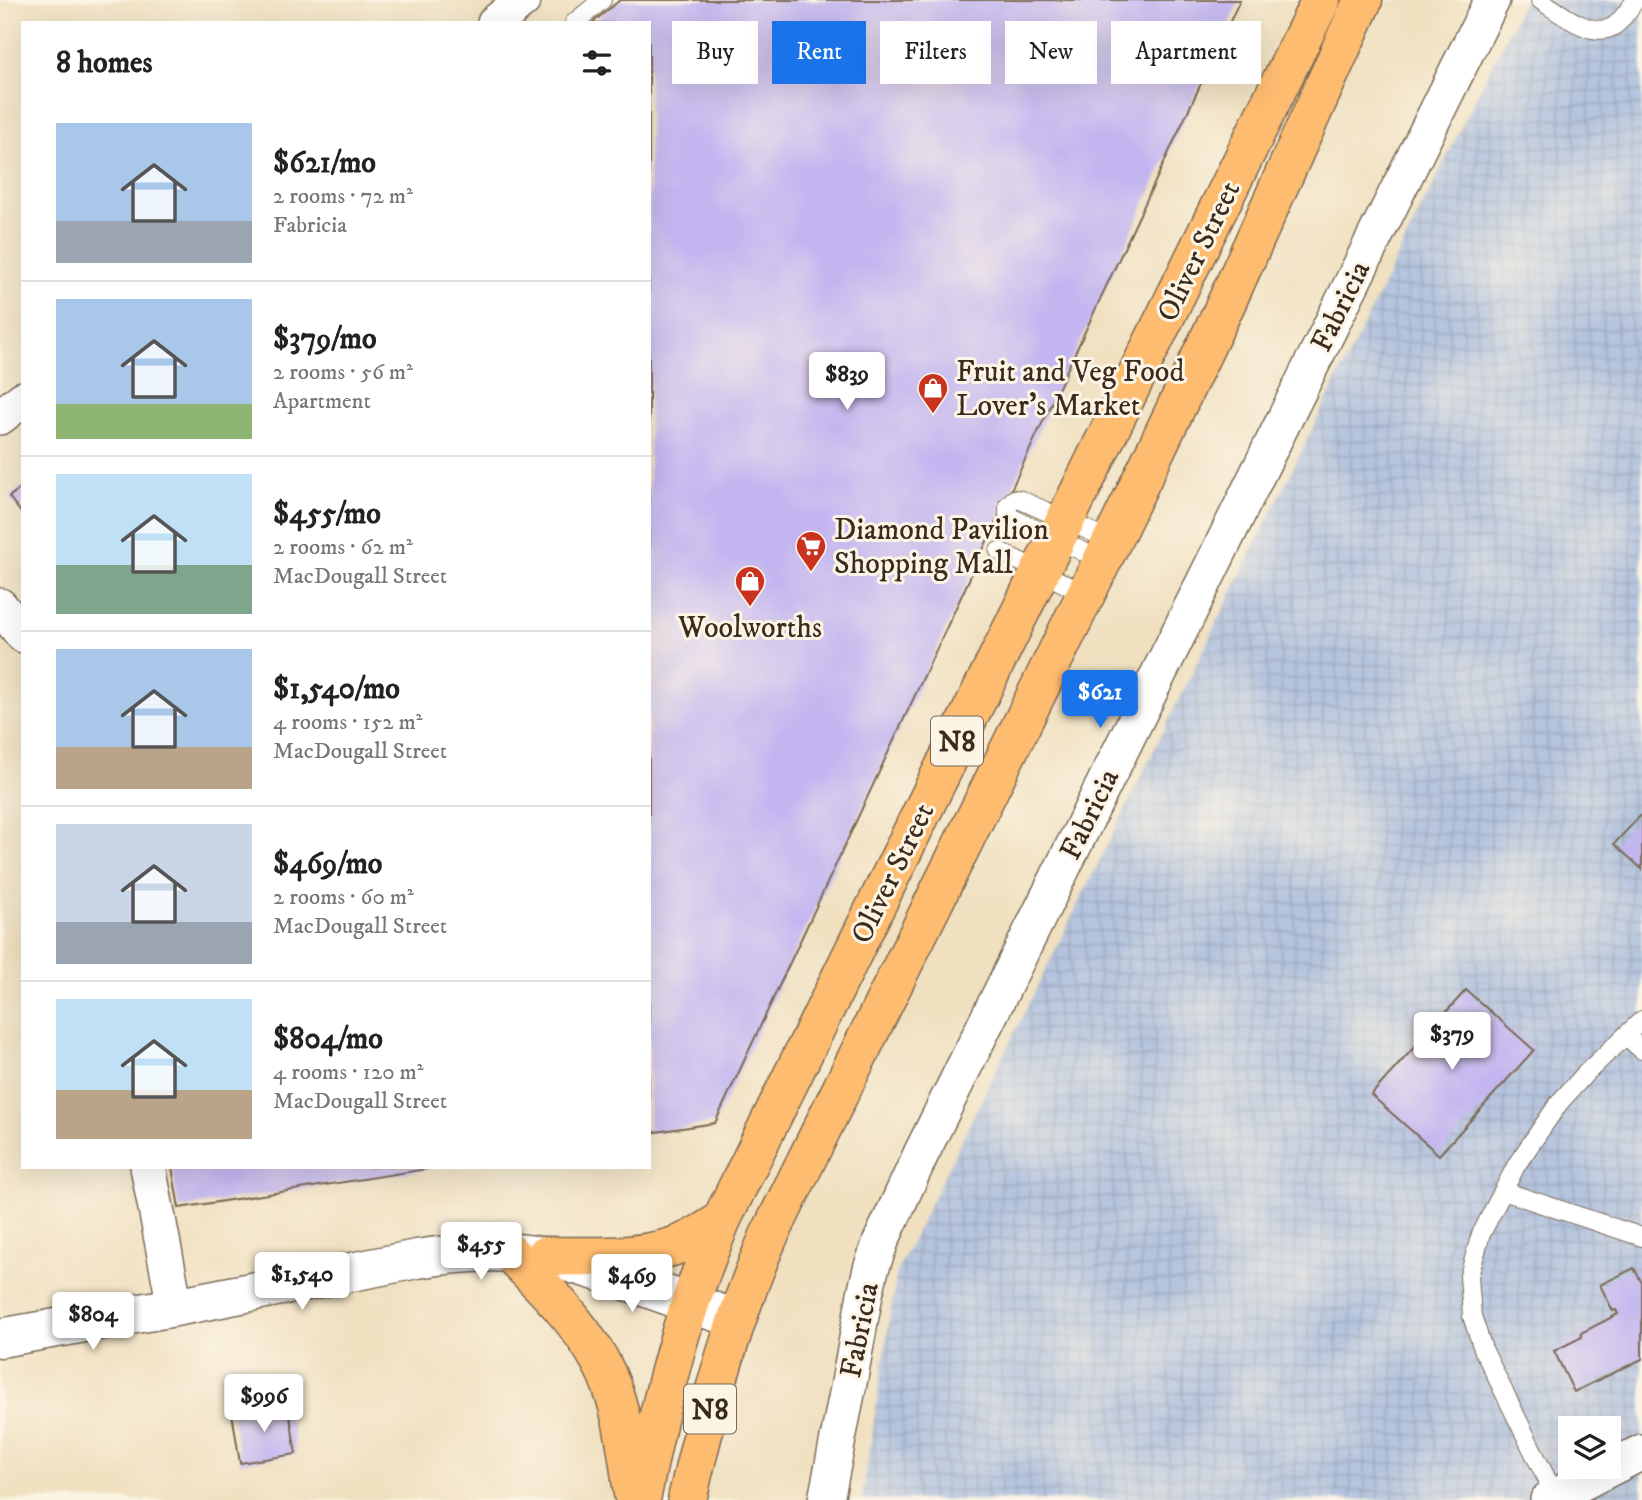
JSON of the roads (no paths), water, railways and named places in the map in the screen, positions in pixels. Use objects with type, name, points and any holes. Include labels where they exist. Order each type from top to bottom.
[{"type":"highway","name":"Oliver Street","points":[[641,1500],[660,1406],[690,1304],[721,1221],[1321,0]]},
{"type":"highway","name":"Oliver Street","points":[[687,1500],[715,1388],[751,1277],[768,1238],[1108,551],[1224,308],[1363,0]]},
{"type":"highway","points":[[634,1500],[625,1437],[601,1360],[584,1335],[541,1284],[526,1254],[634,1254],[682,1243],[721,1221]]},
{"type":"street","points":[[497,21],[523,0]]},
{"type":"street","name":"Fabricia","points":[[825,1500],[865,1294],[881,1241],[921,1154],[1492,0]]},
{"type":"street","points":[[0,417],[21,401]]},
{"type":"street","points":[[0,606],[21,632]]},
{"type":"street","points":[[148,1169],[175,1307]]},
{"type":"street","points":[[0,1338],[444,1255],[526,1254],[629,1281],[737,1319]]},
{"type":"street","points":[[1552,1498],[1642,1452]]},
{"type":"lane","points":[[576,21],[602,0]]},
{"type":"lane","points":[[1540,0],[1590,30],[1603,30],[1616,25],[1636,0]]},
{"type":"lane","points":[[1055,544],[1085,594]]},
{"type":"lane","points":[[999,551],[1055,544],[1108,551]]},
{"type":"lane","points":[[1552,1498],[1483,1349],[1472,1316],[1469,1276],[1481,1234],[1517,1164],[1559,1103],[1586,1073],[1642,1020]]},
{"type":"lane","points":[[1626,1035],[1642,1050]]},
{"type":"lane","points":[[1503,1191],[1642,1237]]},
{"type":"place","name":"Fruit and Veg Food Lover's Market","points":[[933,415]]},
{"type":"place","name":"Diamond Pavilion Shopping Mall","points":[[811,573]]},
{"type":"place","name":"Woolworths","points":[[750,608]]}]
